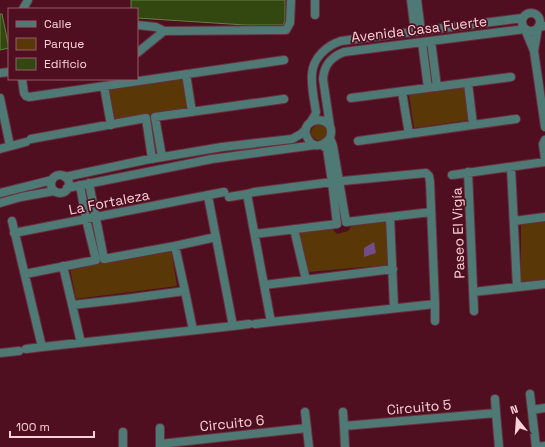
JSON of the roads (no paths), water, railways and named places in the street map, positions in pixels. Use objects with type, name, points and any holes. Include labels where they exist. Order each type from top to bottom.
[{"type":"street","points":[[138,25],[164,31],[286,30],[290,23],[291,0]]},
{"type":"street","points":[[315,0],[315,15]]},
{"type":"street","points":[[411,0],[418,31]]},
{"type":"street","points":[[417,0],[420,20]]},
{"type":"street","points":[[418,31],[423,11],[421,0]]},
{"type":"street","name":"Avenida Casa Fuerte","points":[[308,126],[316,112],[312,75],[313,68],[320,54],[334,43],[524,18],[527,14],[541,15]]},
{"type":"street","points":[[534,51],[542,27],[540,22],[541,15]]},
{"type":"street","points":[[524,18],[522,24],[534,51],[545,127]]},
{"type":"street","name":"Avenida Casa Fuerte","points":[[330,126],[323,73],[328,63],[344,52],[525,29],[531,31],[542,27]]},
{"type":"street","points":[[138,52],[164,31]]},
{"type":"street","points":[[382,36],[383,47]]},
{"type":"street","points":[[431,41],[437,87]]},
{"type":"street","points":[[422,42],[428,88]]},
{"type":"street","points":[[22,80],[24,93],[29,97],[284,60]]},
{"type":"street","points":[[186,74],[192,112]]},
{"type":"street","points":[[351,98],[511,77]]},
{"type":"street","points":[[468,83],[473,125]]},
{"type":"street","points":[[104,86],[110,125]]},
{"type":"street","points":[[402,92],[409,134]]},
{"type":"street","points":[[0,98],[10,146]]},
{"type":"street","points":[[162,157],[155,117],[284,99]]},
{"type":"street","points":[[0,149],[29,140],[146,118],[152,159]]},
{"type":"street","points":[[358,141],[516,119]]},
{"type":"street","points":[[0,192],[52,180],[59,176],[65,177],[162,157],[222,147],[292,139],[301,134],[315,120],[326,122],[330,126],[330,138],[333,146],[336,182],[336,224],[255,234]]},
{"type":"street","points":[[308,126],[306,134],[307,139],[311,143],[327,149],[346,222],[431,212],[435,321]]},
{"type":"street","points":[[0,203],[21,197],[54,191],[63,192],[67,188],[80,185],[212,159],[319,145],[327,142],[330,138]]},
{"type":"street","points":[[545,140],[543,144],[545,159]]},
{"type":"street","name":"Paseo El Vigía","points":[[452,175],[545,162]]},
{"type":"street","points":[[511,166],[517,287]]},
{"type":"street","name":"Paseo El Vigía","points":[[468,172],[474,311]]},
{"type":"street","name":"La Fortaleza","points":[[14,233],[208,196],[247,194],[336,182],[426,173],[429,176],[430,182],[431,212]]},
{"type":"street","points":[[65,177],[68,182],[67,188]]},
{"type":"street","points":[[52,180],[51,184],[54,191]]},
{"type":"street","points":[[89,184],[96,217],[100,259]]},
{"type":"street","points":[[80,185],[86,219],[100,259]]},
{"type":"street","points":[[247,194],[271,322]]},
{"type":"street","points":[[208,196],[233,326]]},
{"type":"street","points":[[390,217],[394,308]]},
{"type":"street","points":[[514,221],[545,217]]},
{"type":"street","points":[[12,221],[42,347]]},
{"type":"street","points":[[294,229],[306,280]]},
{"type":"street","points":[[24,274],[216,237]]},
{"type":"street","points":[[175,246],[186,291],[193,330]]},
{"type":"street","points":[[63,266],[81,343]]},
{"type":"street","points":[[264,285],[393,269]]},
{"type":"street","name":"Paseo El Vigía","points":[[473,292],[545,284]]},
{"type":"street","points":[[72,305],[186,291]]},
{"type":"street","points":[[0,345],[1,353],[42,347],[435,304]]},
{"type":"street","points":[[530,394],[536,447],[545,446]]},
{"type":"street","points":[[495,399],[499,447]]},
{"type":"street","points":[[532,410],[545,408]]},
{"type":"street","points":[[305,412],[309,447]]},
{"type":"street","points":[[343,412],[345,447]]},
{"type":"street","name":"Circuito 5","points":[[344,426],[496,413]]},
{"type":"street","name":"Circuito 6","points":[[160,428],[160,446],[307,428]]},
{"type":"street","points":[[123,432],[123,447]]}]
